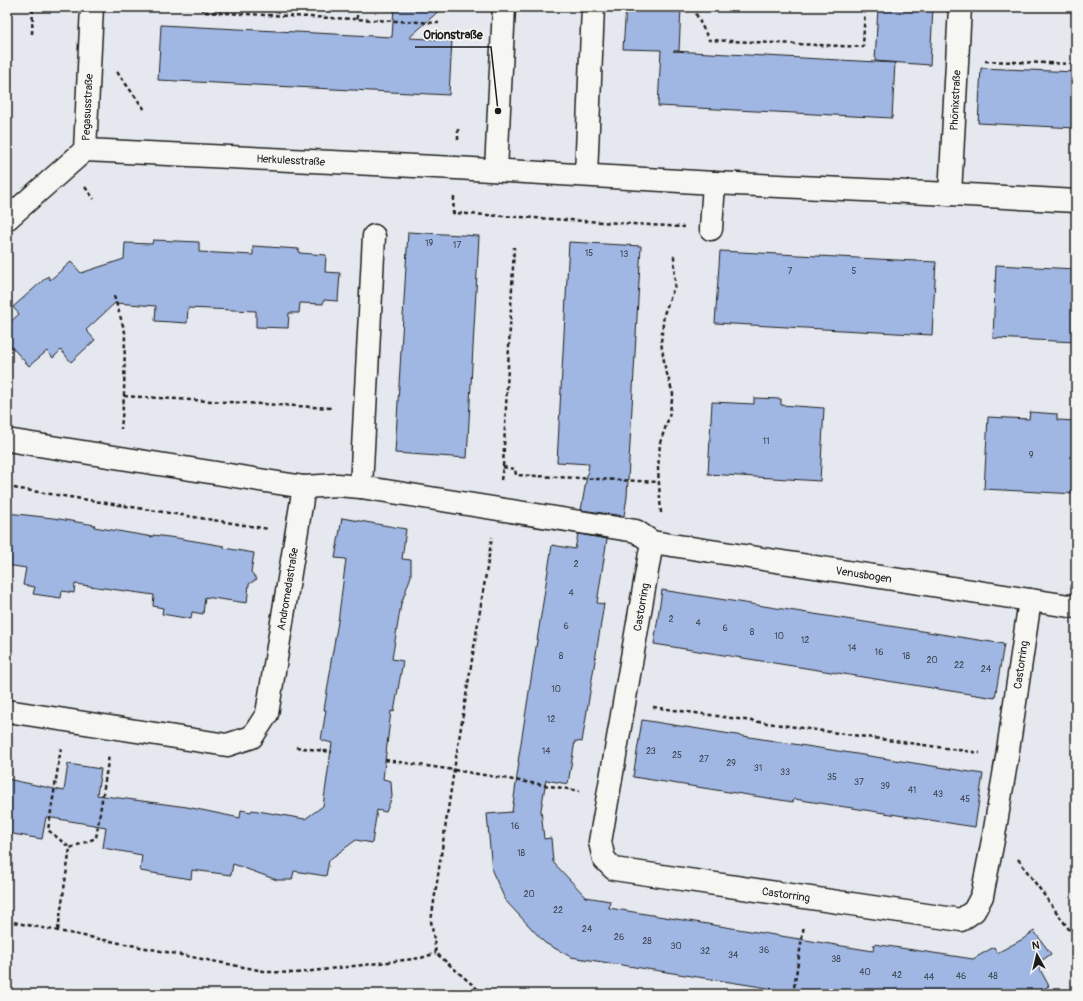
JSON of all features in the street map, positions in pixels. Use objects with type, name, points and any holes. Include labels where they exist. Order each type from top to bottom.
[{"type":"street","name":"Pegasusstraße","points":[[7,219],[85,150],[92,7]]},
{"type":"street","points":[[496,170],[504,7]]},
{"type":"street","points":[[586,175],[593,7]]},
{"type":"street","name":"Phönixstraße","points":[[950,194],[960,7]]},
{"type":"street","name":"Herkulesstraße","points":[[85,150],[1076,201]]},
{"type":"street","points":[[711,229],[714,183]]},
{"type":"street","points":[[361,487],[374,236]]},
{"type":"street","points":[[7,440],[304,487],[336,485],[361,487],[636,531],[652,542]]},
{"type":"street","name":"Andromedastraße","points":[[7,711],[227,746],[252,737],[267,714],[304,487]]},
{"type":"street","name":"Venusbogen","points":[[652,542],[1076,607]]},
{"type":"street","name":"Castorring","points":[[652,542],[600,842],[604,859],[614,869],[961,920],[974,911],[982,896],[994,834],[1030,600]]},
{"type":"path","points":[[32,34],[33,7]]},
{"type":"path","points":[[203,7],[203,12],[440,23]]},
{"type":"path","points":[[357,7],[357,19]]},
{"type":"path","points":[[695,7],[695,12],[709,40],[863,48],[865,7]]},
{"type":"path","points":[[956,60],[1076,64]]},
{"type":"path","points":[[114,68],[145,110]]},
{"type":"path","points":[[453,213],[711,229]]},
{"type":"path","points":[[483,994],[436,953],[431,921],[503,467],[514,247]]},
{"type":"path","points":[[652,542],[661,513],[658,469],[660,442],[669,417],[672,394],[665,367],[661,342],[664,314],[675,285],[674,255]]},
{"type":"path","points":[[114,296],[126,332],[124,396],[118,457]]},
{"type":"path","points":[[124,396],[331,408]]},
{"type":"path","points":[[503,467],[515,469],[516,475],[659,482]]},
{"type":"path","points":[[7,488],[296,533]]},
{"type":"path","points":[[624,703],[1006,757]]},
{"type":"path","points":[[66,720],[48,830],[70,848]]},
{"type":"path","points":[[70,848],[96,838],[114,728]]},
{"type":"path","points":[[296,747],[332,752]]},
{"type":"path","points":[[385,760],[608,796]]},
{"type":"path","points":[[994,834],[1016,856],[1076,939]]},
{"type":"path","points":[[58,930],[70,848]]},
{"type":"path","points":[[793,994],[808,898]]},
{"type":"path","points":[[7,921],[269,972],[296,973],[421,958],[436,953]]},
{"type":"building","points":[[394,7],[443,7],[409,38],[452,40],[449,95],[158,80],[161,25],[392,37]]},
{"type":"building","points":[[626,7],[681,7],[679,51],[673,51],[895,63],[892,118],[658,106],[661,50],[623,49]]},
{"type":"building","points":[[878,7],[933,7],[930,65],[875,61]]},
{"type":"building","points":[[981,68],[1076,72],[1076,128],[978,123]]},
{"type":"building","points":[[408,232],[479,236],[467,458],[395,453]]},
{"type":"building","points":[[153,240],[199,242],[199,252],[253,255],[253,246],[299,249],[299,253],[326,255],[325,272],[340,273],[338,301],[324,300],[323,304],[300,303],[299,313],[289,313],[288,328],[256,327],[256,311],[188,308],[187,323],[155,321],[156,306],[115,303],[86,330],[95,340],[71,362],[61,350],[53,358],[47,351],[29,366],[7,342],[7,325],[19,314],[13,307],[48,276],[50,280],[71,262],[81,273],[124,259],[125,243],[152,244]]},
{"type":"building","points":[[569,242],[641,246],[627,497],[624,516],[581,510],[589,464],[557,462]]},
{"type":"building","points":[[720,251],[936,262],[932,335],[715,323]]},
{"type":"building","points":[[996,265],[1076,269],[1076,342],[993,338]]},
{"type":"building","points":[[754,398],[781,399],[781,405],[824,408],[820,481],[708,474],[712,402],[754,404]]},
{"type":"building","points":[[1030,412],[1057,414],[1057,420],[1076,421],[1076,494],[984,489],[988,417],[1029,419]]},
{"type":"building","points":[[7,513],[53,518],[153,537],[153,535],[177,538],[254,553],[251,572],[257,579],[249,584],[247,603],[205,597],[203,614],[192,612],[191,619],[162,614],[163,608],[153,606],[154,595],[75,584],[74,593],[62,591],[61,598],[33,594],[35,587],[23,585],[26,568],[7,565]]},
{"type":"building","points":[[342,518],[406,529],[402,559],[411,560],[411,576],[401,604],[392,659],[403,661],[394,712],[391,711],[383,779],[391,781],[392,797],[386,812],[377,810],[372,843],[356,840],[329,860],[326,876],[294,871],[292,880],[277,880],[233,864],[231,875],[192,870],[191,879],[140,871],[142,855],[103,848],[106,827],[46,817],[42,839],[7,833],[7,779],[64,791],[68,764],[101,769],[97,795],[187,807],[240,818],[241,810],[251,812],[252,810],[305,819],[323,806],[332,743],[321,740],[346,559],[335,558]]},
{"type":"building","points":[[578,534],[607,539],[597,603],[604,604],[582,742],[575,741],[568,784],[546,780],[541,810],[544,839],[551,838],[553,862],[586,897],[610,901],[609,908],[873,951],[874,944],[973,959],[994,947],[997,953],[1023,939],[1034,931],[1051,954],[1037,964],[1049,986],[1035,994],[806,994],[571,957],[545,943],[504,899],[492,871],[487,814],[512,812],[518,762],[552,545],[575,549]]},
{"type":"building","points":[[662,590],[1004,644],[995,698],[654,644]]},
{"type":"building","points":[[642,720],[983,774],[975,827],[794,799],[793,802],[633,777]]},
{"type":"place","name":"Orionstraße","points":[[498,111]]}]
